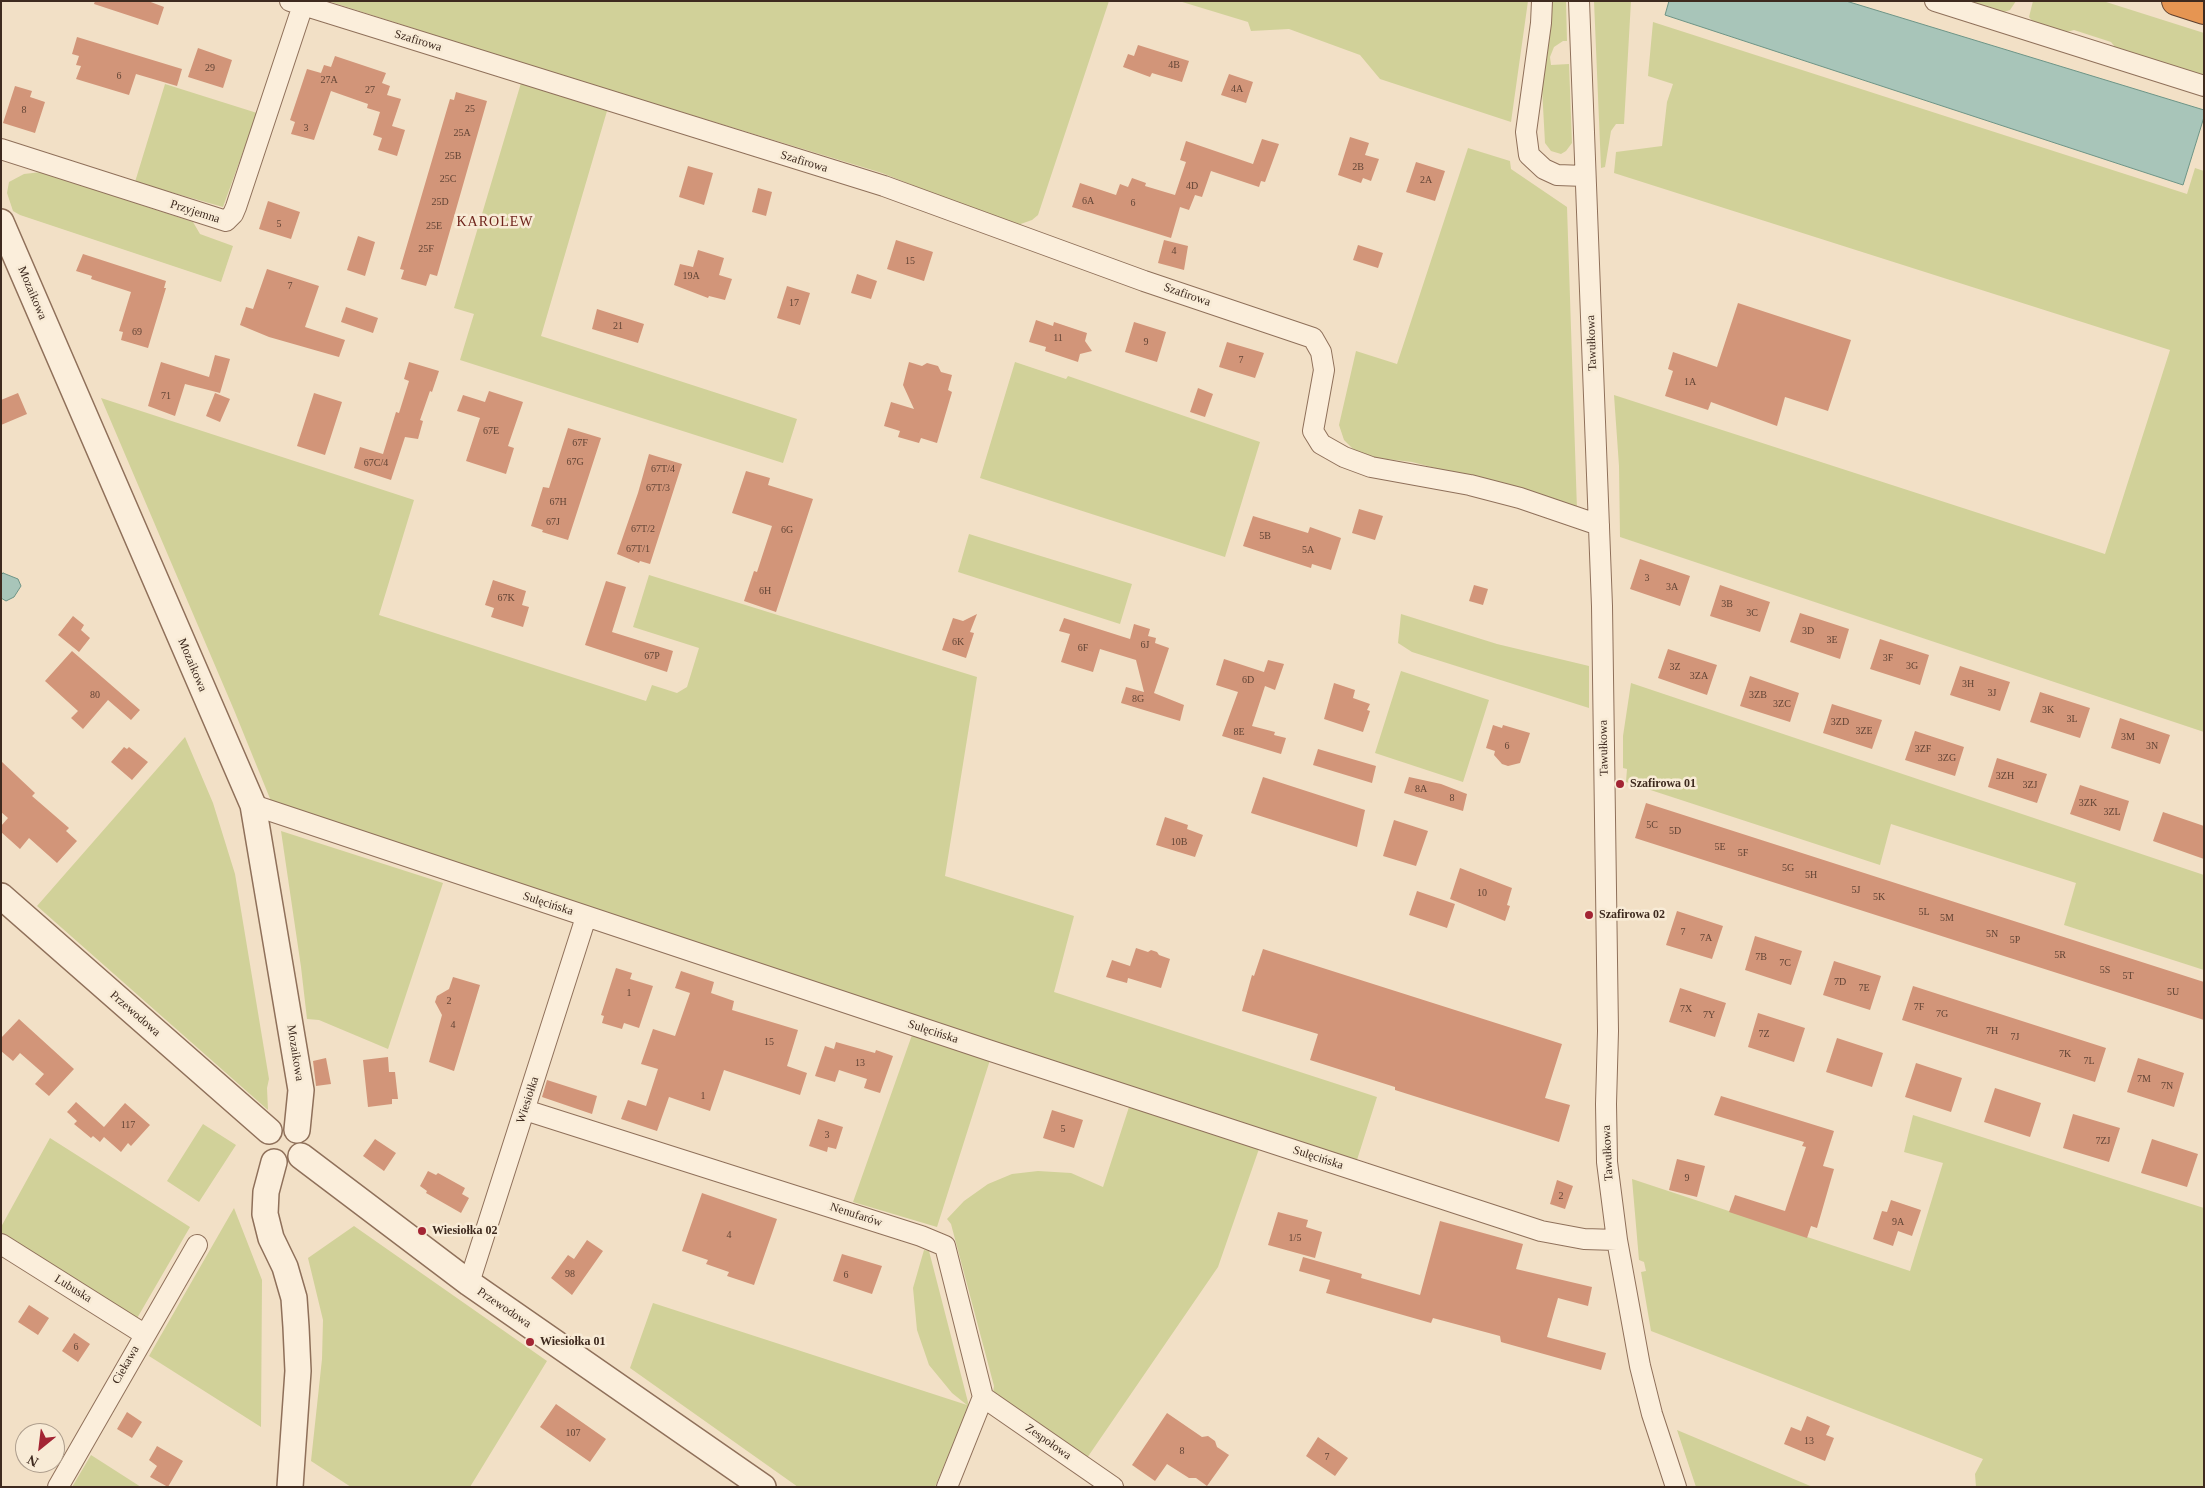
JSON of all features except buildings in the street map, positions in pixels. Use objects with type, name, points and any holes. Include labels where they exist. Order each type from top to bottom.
[{"type":"highway","points":[[2176,1],[2204,10]]},
{"type":"street","points":[[1542,1],[1541,23],[1526,132],[1529,155],[1544,169],[1557,175],[1585,176]]},
{"type":"street","name":"Tawułkowa","points":[[1579,1],[1599,525],[1608,1031],[1607,1162],[1617,1240],[1640,1366],[1652,1414],[1676,1487]]},
{"type":"street","points":[[1935,1],[2204,86]]},
{"type":"street","name":"Przyjemna","points":[[1,149],[226,221],[233,214],[236,207],[296,3]]},
{"type":"street","name":"Szafirowa","points":[[296,3],[884,186],[1144,281],[1313,338],[1321,352],[1324,370],[1313,430],[1321,444],[1344,458],[1371,467],[1470,485],[1520,498],[1599,525]]},
{"type":"street","name":"Mozaikowa","points":[[1,222],[253,805],[301,1090],[297,1130]]},
{"type":"street","name":"Sulęcińska","points":[[253,805],[586,917],[1541,1231],[1584,1239],[1617,1240]]},
{"type":"street","name":"Przewodowa","points":[[1,896],[269,1132]]},
{"type":"street","name":"Wiesiołka","points":[[469,1283],[586,917]]},
{"type":"street","name":"Nenufarów","points":[[525,1110],[921,1236],[945,1246],[983,1397]]},
{"type":"street","points":[[283,1125],[297,1130],[304,1142],[301,1156],[289,1164],[274,1162],[268,1157],[264,1149],[264,1140],[269,1132],[283,1125]]},
{"type":"street","name":"Przewodowa","points":[[301,1156],[469,1283],[763,1487]]},
{"type":"street","points":[[274,1162],[266,1192],[265,1214],[271,1238],[285,1267],[294,1298],[296,1328],[298,1371],[290,1487]]},
{"type":"street","name":"Lubuska","points":[[1,1244],[144,1334]]},
{"type":"street","name":"Ciekawa","points":[[58,1487],[144,1334],[197,1245]]},
{"type":"street","points":[[947,1487],[983,1397]]},
{"type":"street","name":"Zespołowa","points":[[983,1397],[1113,1487]]},
{"type":"green space","points":[[328,1],[1109,1],[1038,215],[1032,220],[1015,226],[882,173],[537,68]]},
{"type":"green space","points":[[1179,1],[1528,1],[1511,122],[1380,79],[1360,55],[1289,29],[1251,31],[1248,22]]},
{"type":"green space","points":[[1552,1],[1566,1],[1567,41],[1563,41],[1554,47],[1550,57],[1551,65],[1569,64],[1572,143],[1561,154],[1551,151],[1545,143],[1542,88],[1549,41]]},
{"type":"green space","points":[[1594,1],[1631,1],[1624,124],[1616,124],[1611,131],[1605,167],[1601,168]]},
{"type":"green space","points":[[1961,1],[2016,1],[2010,10],[2001,13]]},
{"type":"green space","points":[[2033,1],[2103,1],[2204,33],[2204,78],[2119,52],[2111,42],[2074,30],[2063,33],[2035,24],[2029,17]]},
{"type":"green space","points":[[1653,22],[2187,194],[2195,168],[2204,171],[2204,732],[1620,537],[1619,466],[1614,395],[2105,554],[2170,350],[1614,173],[1616,152],[1662,146],[1667,102],[1673,84],[1648,76]]},
{"type":"green space","points":[[521,83],[607,111],[541,336],[797,419],[783,463],[460,360],[474,314],[454,308]]},
{"type":"green space","points":[[165,84],[257,113],[223,207],[135,182]]},
{"type":"green space","points":[[1468,148],[1510,161],[1511,169],[1567,207],[1577,510],[1489,482],[1412,462],[1360,456],[1344,440],[1339,425],[1356,351],[1397,364]]},
{"type":"green space","points":[[41,172],[193,222],[200,234],[233,246],[221,282],[20,215],[13,211],[7,193],[9,182],[24,174]]},
{"type":"green space","points":[[1015,362],[1066,379],[1068,376],[1260,442],[1225,557],[980,478]]},
{"type":"green space","points":[[101,398],[414,500],[379,615],[646,701],[652,685],[677,693],[687,687],[699,648],[633,627],[649,575],[977,677],[945,876],[1074,916],[1054,992],[1377,1097],[1356,1163],[273,806]]},
{"type":"green space","points":[[969,534],[1132,584],[1120,624],[958,572]]},
{"type":"green space","points":[[1401,614],[1497,644],[1589,666],[1589,708],[1412,652],[1398,643]]},
{"type":"green space","points":[[1401,671],[1489,700],[1463,782],[1375,753]]},
{"type":"green space","points":[[1631,683],[2204,875],[2204,970],[2064,925],[2076,883],[1891,824],[1880,865],[1626,782],[1627,769],[1623,768],[1623,736]]},
{"type":"green space","points":[[185,737],[213,803],[235,874],[269,1079],[267,1088],[268,1110],[37,906]]},
{"type":"green space","points":[[281,831],[443,883],[388,1049],[319,1020],[307,1019]]},
{"type":"green space","points":[[912,1035],[990,1060],[937,1227],[853,1202]]},
{"type":"green space","points":[[1129,1107],[1260,1146],[1218,1267],[1087,1458],[993,1393],[994,1386],[951,1224],[947,1219],[964,1201],[988,1184],[1012,1174],[1038,1171],[1071,1173],[1103,1187]]},
{"type":"green space","points":[[1913,1115],[2204,1208],[2204,1487],[1976,1487],[1975,1474],[1983,1459],[1651,1331],[1641,1272],[1646,1271],[1644,1262],[1639,1260],[1632,1179],[1910,1271],[1943,1163],[1904,1152]]},
{"type":"green space","points":[[203,1124],[236,1145],[199,1202],[167,1181]]},
{"type":"green space","points":[[50,1138],[190,1227],[136,1320],[1,1232],[1,1227]]},
{"type":"green space","points":[[234,1208],[262,1280],[261,1427],[149,1356]]},
{"type":"green space","points":[[354,1226],[547,1361],[470,1487],[351,1487],[311,1461],[322,1359],[323,1320],[308,1258]]},
{"type":"green space","points":[[924,1250],[929,1251],[969,1406],[935,1487],[798,1487],[630,1368],[653,1303],[967,1405],[952,1393],[929,1365],[917,1330],[913,1288]]},
{"type":"green space","points":[[1677,1430],[1808,1485],[1813,1487],[1696,1487]]},
{"type":"green space","points":[[91,1455],[141,1487],[72,1487]]},
{"type":"shaded area","points":[[1669,1],[1846,1],[2204,110],[2204,117],[2183,185],[1665,15]]},
{"type":"shaded area","points":[[3,573],[18,579],[21,586],[14,597],[6,601],[1,598],[1,575]]},
{"type":"place","name":"Szafirowa 01","points":[[1620,784]]},
{"type":"place","name":"Szafirowa 02","points":[[1589,915]]},
{"type":"place","name":"Wiesiołka 02","points":[[422,1231]]},
{"type":"place","name":"Wiesiołka 01","points":[[530,1342]]},
{"type":"district","name":"KAROLEW","points":[[495,222]]}]
